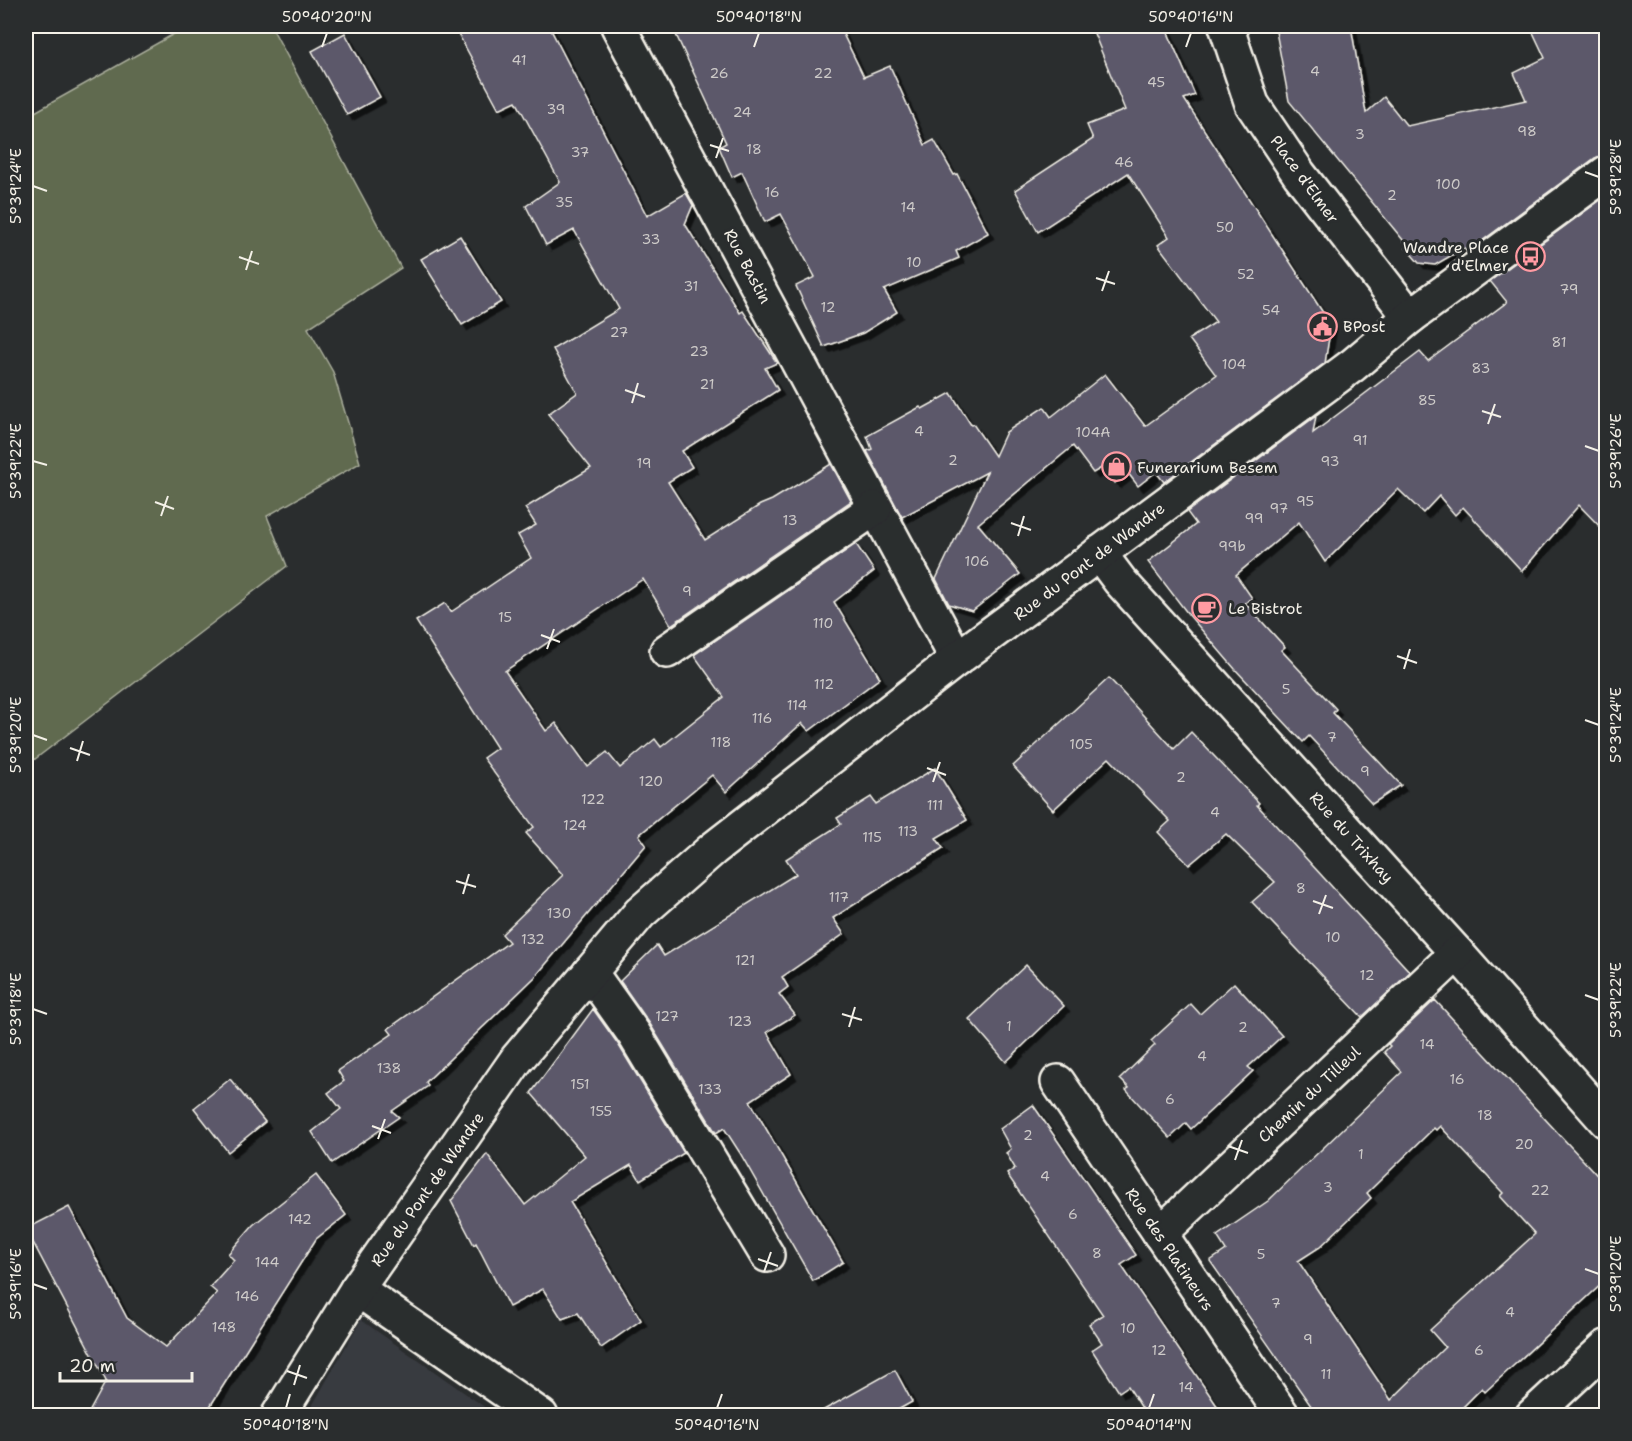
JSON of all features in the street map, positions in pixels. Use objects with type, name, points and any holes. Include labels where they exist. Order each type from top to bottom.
[{"type":"street","name":"Rue Bastin","points":[[618,26],[957,659]]},
{"type":"street","name":"Place d'Elmer","points":[[1227,26],[1252,104],[1299,174],[1410,317]]},
{"type":"street","name":"Rue du Pont de Wandre","points":[[278,1416],[357,1289],[517,1059],[640,913],[713,849],[957,659],[1353,365],[1410,317],[1606,172]]},
{"type":"street","points":[[667,651],[875,508]]},
{"type":"street","name":"Rue du Trixhay","points":[[1099,553],[1128,590],[1457,952],[1606,1121]]},
{"type":"street","name":"Chemin du Tilleul","points":[[1160,1234],[1457,952]]},
{"type":"street","points":[[590,972],[634,1034],[767,1255]]},
{"type":"street","name":"Rue des Platineurs","points":[[1058,1082],[1283,1416]]},
{"type":"street","points":[[357,1289],[541,1416]]},
{"type":"street","points":[[1532,1416],[1606,1347]]},
{"type":"shaded area","points":[[361,1320],[496,1415],[307,1415]]},
{"type":"green space","points":[[188,26],[271,26],[401,268],[308,328],[333,372],[360,463],[267,516],[287,566],[26,766],[26,117]]},
{"type":"building","points":[[454,26],[549,26],[647,216],[686,193],[693,205],[685,224],[740,313],[743,311],[777,363],[765,368],[778,390],[682,451],[692,467],[668,482],[705,540],[831,464],[851,501],[671,625],[643,579],[505,671],[546,731],[556,723],[588,767],[607,752],[620,768],[655,739],[661,747],[724,697],[694,655],[856,544],[874,571],[834,602],[880,678],[809,731],[802,723],[726,792],[712,775],[639,835],[646,845],[535,977],[426,1082],[428,1086],[392,1111],[399,1117],[332,1163],[312,1132],[341,1109],[328,1093],[344,1081],[338,1071],[392,1034],[388,1029],[509,942],[502,934],[563,875],[526,833],[534,827],[483,758],[497,748],[416,621],[445,603],[451,612],[531,558],[518,535],[536,525],[525,508],[591,468],[548,414],[577,393],[553,349],[619,309],[574,230],[546,245],[526,206],[560,182],[516,101],[499,109]]},
{"type":"building","points":[[672,26],[839,26],[864,77],[890,66],[925,145],[934,140],[954,175],[957,174],[988,233],[956,251],[959,258],[884,290],[897,312],[863,333],[824,347],[796,286],[815,277],[781,214],[765,222],[742,172],[732,177],[719,147],[726,143]]},
{"type":"building","points":[[1091,26],[1165,26],[1195,95],[1184,99],[1331,325],[1325,363],[1164,482],[1156,472],[1138,486],[1128,473],[1115,483],[1103,467],[1093,473],[1073,446],[978,524],[1020,574],[972,611],[949,604],[936,579],[987,472],[902,517],[867,451],[872,449],[867,436],[951,393],[971,425],[973,424],[995,456],[1006,432],[1044,407],[1051,417],[1105,374],[1145,426],[1216,375],[1189,339],[1216,322],[1158,245],[1169,237],[1128,173],[1038,232],[1015,190],[1093,139],[1087,125],[1125,110]]},
{"type":"building","points":[[1275,26],[1351,26],[1366,113],[1384,97],[1407,126],[1526,100],[1514,73],[1545,58],[1530,26],[1606,26],[1606,155],[1595,158],[1467,252],[1464,248],[1435,265],[1419,263],[1406,248],[1408,246],[1289,101]]},
{"type":"building","points":[[345,33],[380,97],[347,115],[312,51]]},
{"type":"building","points":[[1606,196],[1606,533],[1579,505],[1522,571],[1463,507],[1455,515],[1439,496],[1423,513],[1398,489],[1325,562],[1299,522],[1236,575],[1252,598],[1245,603],[1285,647],[1281,650],[1336,709],[1333,713],[1401,785],[1372,804],[1309,736],[1303,742],[1235,669],[1148,562],[1196,524],[1187,512],[1316,416],[1313,433],[1420,352],[1428,361],[1507,302],[1490,281]]},
{"type":"building","points":[[460,236],[501,302],[462,325],[421,259]]},
{"type":"building","points":[[1109,678],[1174,749],[1191,732],[1259,803],[1257,805],[1410,972],[1362,1017],[1252,902],[1275,882],[1226,834],[1189,865],[1158,832],[1170,821],[1109,758],[1053,810],[1013,766]]},
{"type":"building","points":[[935,768],[967,820],[936,838],[943,848],[833,918],[844,934],[782,977],[788,987],[779,994],[795,1015],[767,1032],[791,1074],[750,1101],[843,1262],[813,1281],[724,1128],[716,1133],[650,1024],[620,981],[657,945],[664,956],[796,874],[786,859],[841,824],[837,818],[871,797],[876,804]]},
{"type":"building","points":[[1026,965],[1064,1006],[1006,1062],[969,1019]]},
{"type":"building","points":[[1234,983],[1282,1036],[1248,1067],[1253,1071],[1191,1129],[1186,1123],[1170,1138],[1126,1090],[1129,1088],[1120,1079],[1155,1045],[1151,1041],[1191,1004],[1200,1014]]},
{"type":"building","points":[[1435,1000],[1606,1185],[1606,1280],[1485,1392],[1482,1388],[1454,1416],[1318,1416],[1210,1261],[1226,1250],[1217,1236],[1268,1201],[1402,1072],[1384,1052],[1390,1046],[1388,1044]],"holes":[[[1440,1126],[1503,1193],[1500,1196],[1535,1234],[1430,1330],[1445,1347],[1391,1400],[1298,1261],[1320,1247],[1371,1198],[1367,1193],[1434,1128],[1436,1130]]]},
{"type":"building","points":[[593,1009],[618,1044],[684,1153],[640,1180],[631,1165],[570,1202],[641,1320],[601,1348],[578,1313],[562,1319],[543,1289],[509,1307],[451,1201],[487,1154],[525,1205],[585,1156],[531,1093]]},
{"type":"building","points":[[230,1079],[265,1122],[228,1152],[194,1108]]},
{"type":"building","points":[[1033,1105],[1136,1255],[1121,1265],[1224,1416],[1147,1416],[1128,1386],[1119,1392],[1092,1350],[1102,1343],[1089,1324],[1103,1315],[1007,1174],[1015,1168],[1006,1153],[1011,1149],[1000,1129]]},
{"type":"building","points":[[316,1175],[346,1215],[316,1239],[204,1416],[87,1416],[106,1381],[26,1229],[69,1207],[127,1318],[166,1347],[217,1293],[210,1287],[234,1260],[228,1254],[253,1225]]},
{"type":"building","points":[[895,1370],[912,1402],[887,1416],[813,1416]]},
{"type":"place","name":"Wandre Place d'Elmer","points":[[1530,256]]},
{"type":"place","name":"BPost","points":[[1322,326]]},
{"type":"place","name":"Funerarium Besem","points":[[1116,467]]},
{"type":"place","name":"Le Bistrot","points":[[1207,608]]}]
